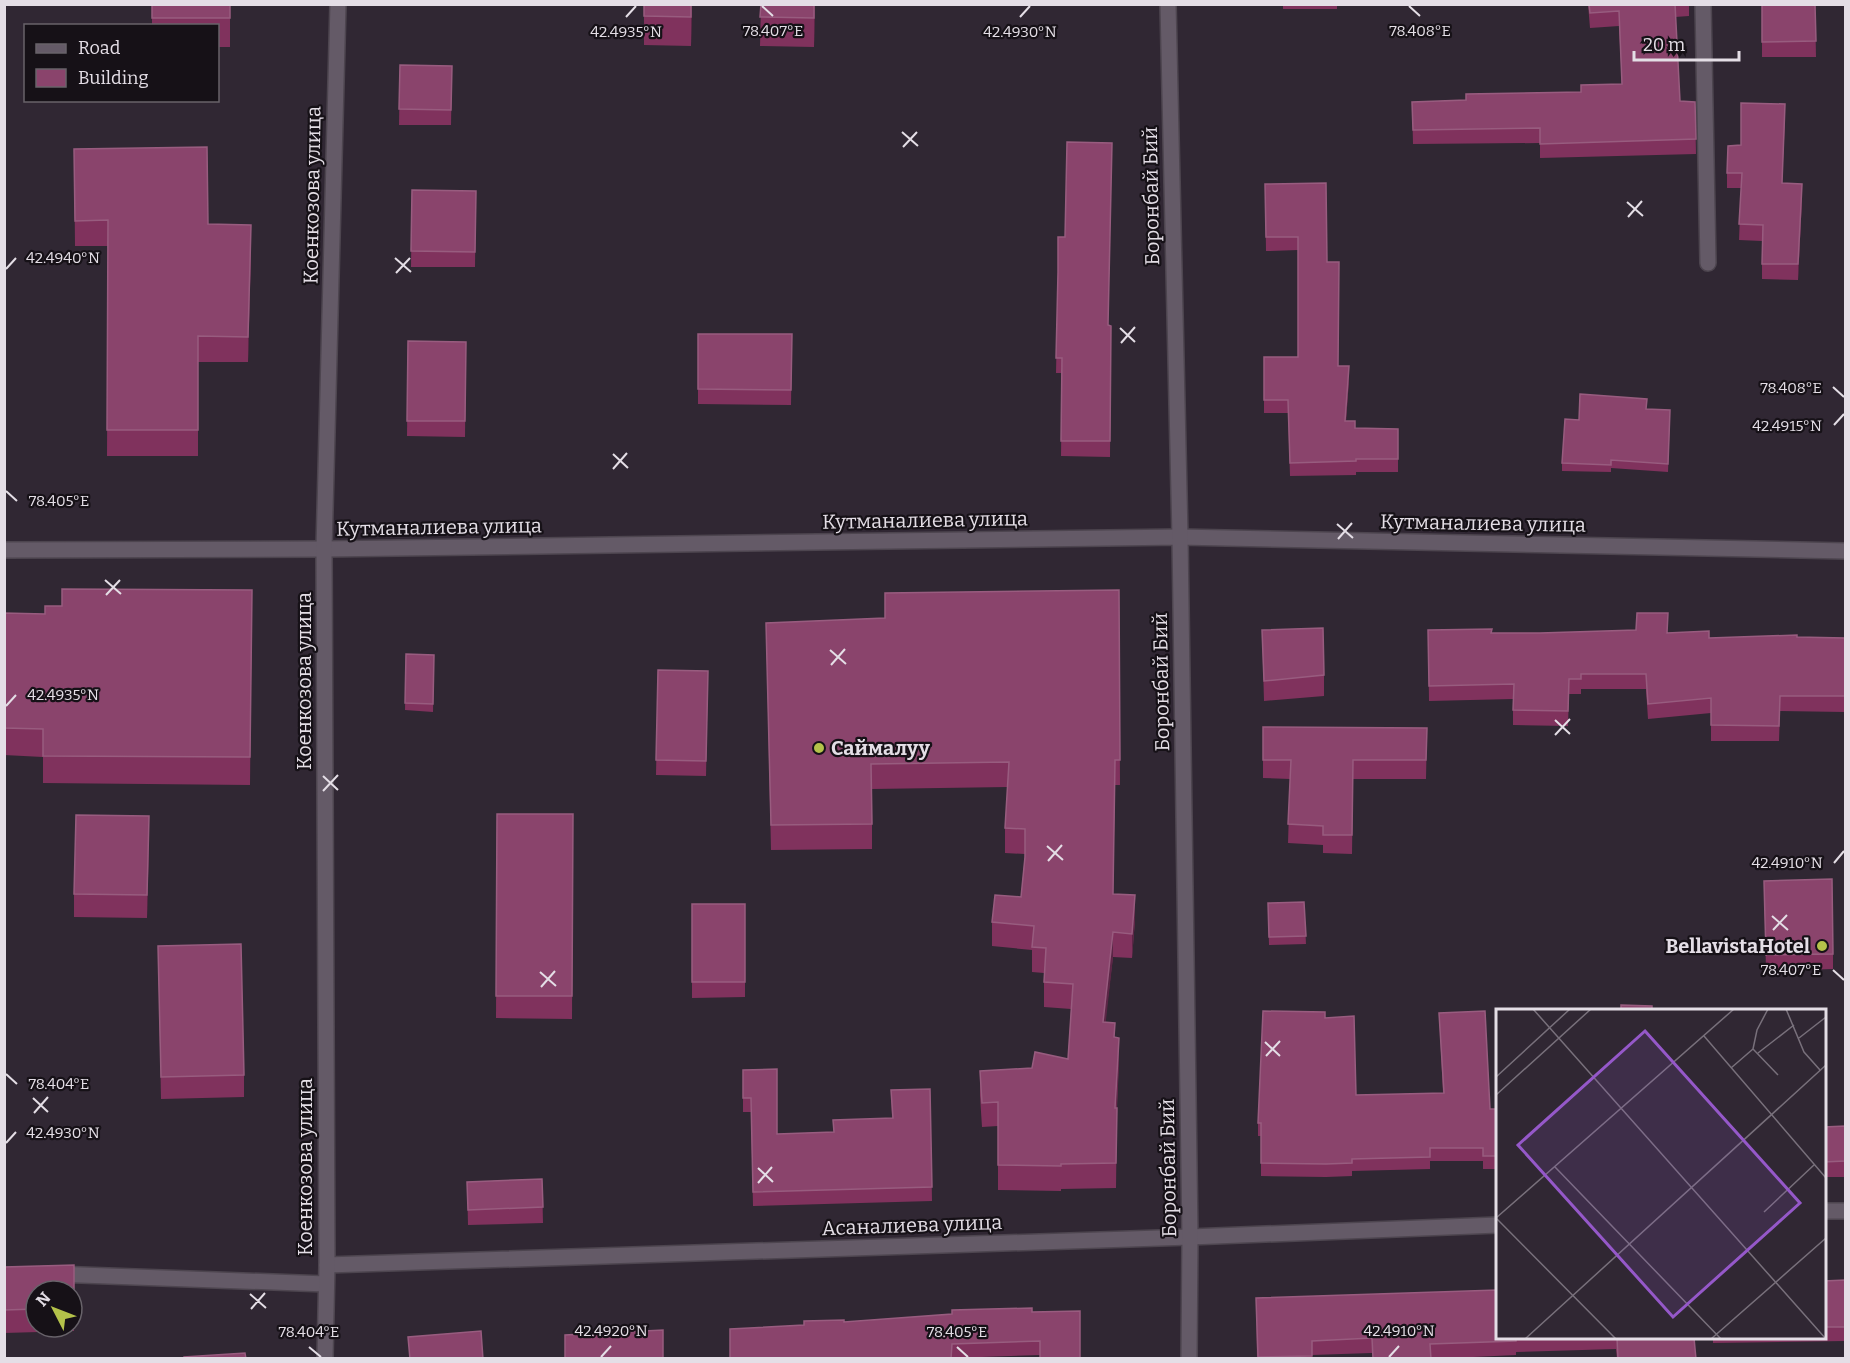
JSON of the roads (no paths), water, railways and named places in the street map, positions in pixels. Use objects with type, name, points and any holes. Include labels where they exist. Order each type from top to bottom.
[{"type":"street","name":"Коенкозова улица","points":[[325,1359],[327,1265],[324,549],[338,4]]},
{"type":"street","name":"Боронбай Бий","points":[[1168,4],[1180,537],[1190,1237],[1189,1359]]},
{"type":"street","points":[[1703,4],[1708,263]]},
{"type":"street","name":"Кутманалиева улица","points":[[4,550],[324,549],[1180,537],[1845,551]]},
{"type":"street","points":[[1826,1211],[1845,1210]]},
{"type":"street","name":"Асаналиева улица","points":[[327,1265],[1190,1237],[1496,1224]]},
{"type":"street","points":[[50,1274],[326,1284]]},
{"type":"place","name":"Саймалуу","points":[[819,748]]},
{"type":"place","name":"BellavistaHotel","points":[[1822,946]]}]
